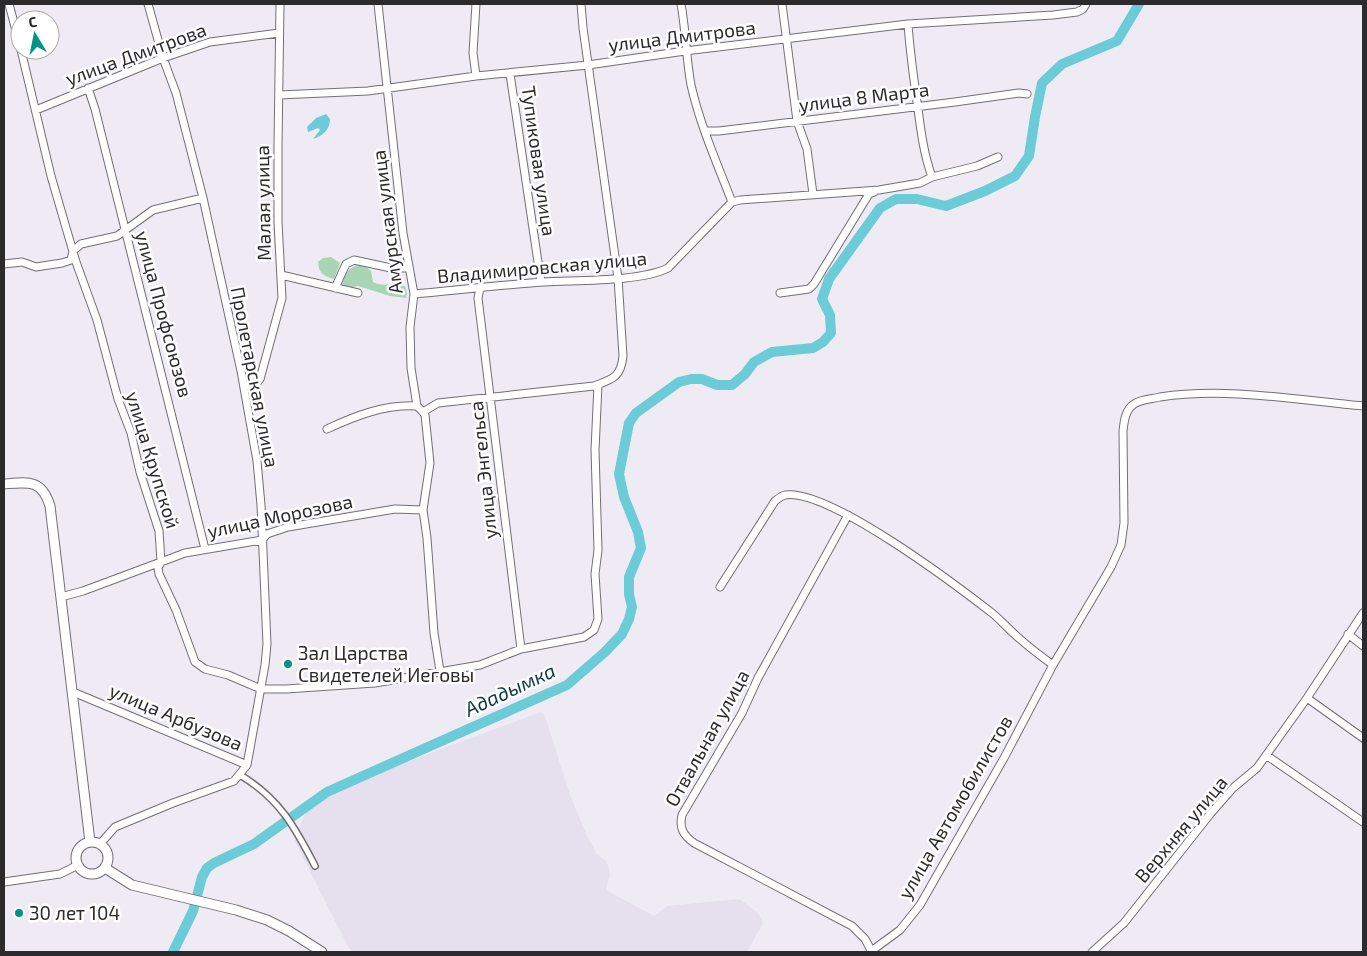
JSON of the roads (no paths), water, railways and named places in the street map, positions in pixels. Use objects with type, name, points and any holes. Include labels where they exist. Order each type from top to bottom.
[{"type":"street","name":"Пролетарская улица","points":[[148,4],[163,58],[176,93],[203,198],[244,387],[256,461],[267,644],[265,666],[247,764]]},
{"type":"street","name":"Малая улица","points":[[244,387],[256,384],[263,373],[282,298],[278,213],[280,4]]},
{"type":"street","name":"Амурская улица","points":[[378,4],[398,185],[414,294],[410,327],[411,368],[417,406]]},
{"type":"street","points":[[476,4],[473,53],[476,76]]},
{"type":"street","points":[[424,412],[438,403],[598,385],[611,380],[622,368],[623,356],[618,278],[582,28],[581,4]]},
{"type":"street","points":[[681,4],[685,51],[692,87],[705,131],[732,202],[879,190],[920,182],[932,177],[977,166],[998,157]]},
{"type":"street","points":[[782,4],[797,121],[807,149],[813,194]]},
{"type":"street","name":"улица Дмитрова","points":[[279,95],[341,93],[388,88],[476,76],[588,65],[685,51],[908,24],[1061,14],[1077,12],[1083,9],[1086,4]]},
{"type":"street","points":[[908,24],[912,75],[926,155],[932,177]]},
{"type":"street","name":"улица Дмитрова","points":[[36,110],[163,58],[210,42],[279,32]]},
{"type":"street","name":"улица Крупской","points":[[24,60],[51,176],[76,262],[97,320],[118,399],[131,433],[140,472],[160,531],[161,562],[158,568],[159,574],[176,610],[195,662],[205,670],[228,674],[261,689],[286,690],[375,683],[480,665],[521,649],[584,637],[594,630],[598,619],[595,574],[598,534],[595,450],[598,385]]},
{"type":"street","name":"Тупиковая улица","points":[[510,74],[541,282]]},
{"type":"street","name":"улица Профсоюзов","points":[[88,88],[96,108],[206,549]]},
{"type":"street","name":"улица 8 Марта","points":[[705,131],[720,131],[1019,93],[1027,94]]},
{"type":"street","points":[[780,293],[809,289],[814,284],[868,194],[879,190]]},
{"type":"street","points":[[4,264],[22,262],[36,267],[62,263],[71,260],[74,251],[81,244],[117,236],[153,210],[203,198]]},
{"type":"street","name":"Владимировская улица","points":[[414,294],[541,282],[618,278],[657,273],[668,268],[732,202]]},
{"type":"street","name":"Владимировская улица","points":[[335,288],[346,264],[354,260],[391,268],[409,268]]},
{"type":"street","points":[[281,275],[358,293]]},
{"type":"street","name":"улица Энгельса","points":[[480,288],[478,298],[492,397],[521,649]]},
{"type":"street","name":"улица Автомобилистов","points":[[871,951],[900,930],[920,905],[1004,758],[1052,665],[1111,567],[1121,545],[1124,523],[1123,432],[1128,410],[1134,404],[1143,400],[1176,395],[1224,394],[1363,406]]},
{"type":"street","points":[[327,429],[355,416],[393,407],[417,406],[424,412],[430,463],[423,510],[434,633],[440,671]]},
{"type":"street","points":[[4,484],[25,482],[38,485],[46,494],[50,506],[90,842]]},
{"type":"street","points":[[720,587],[775,501],[782,495],[790,495],[824,503],[888,539],[960,588],[1052,665]]},
{"type":"street","name":"улица Морозова","points":[[61,597],[83,591],[185,552],[262,540],[267,534],[288,527],[394,509],[423,510]]},
{"type":"street","name":"Отвальная улица","points":[[848,515],[758,678],[742,713],[682,814],[680,825],[686,837],[694,843],[852,926],[866,939],[871,951]]},
{"type":"street","name":"Верхняя улица","points":[[1092,952],[1124,923],[1233,788],[1257,768],[1307,698],[1363,613]]},
{"type":"street","points":[[1348,634],[1363,646]]},
{"type":"street","name":"улица Арбузова","points":[[73,692],[247,764],[234,781],[115,827],[100,844]]},
{"type":"street","points":[[1307,698],[1363,738]]},
{"type":"street","points":[[1266,755],[1363,822]]},
{"type":"street","points":[[240,775],[258,786],[276,803],[293,826],[315,866]]},
{"type":"street","points":[[84,843],[100,844],[104,846],[108,854],[105,868],[100,872],[91,874],[83,871],[76,859],[78,850],[84,843]]},
{"type":"street","points":[[4,882],[60,874],[78,865]]},
{"type":"street","points":[[105,868],[132,885],[209,903],[267,920],[289,931],[322,952]]},
{"type":"water","points":[[326,114],[330,119],[327,129],[323,134],[313,139],[320,130],[318,128],[308,132],[307,127],[316,118]]},
{"type":"waterway","name":"Ададымка","points":[[173,952],[193,911],[202,877],[207,868],[214,863],[254,844],[327,792],[567,685],[605,652],[622,634],[629,619],[632,607],[629,594],[629,577],[641,548],[638,532],[624,497],[619,474],[629,423],[636,413],[679,382],[702,379],[717,385],[732,385],[745,374],[754,362],[772,352],[813,348],[823,342],[831,333],[830,315],[822,299],[829,279],[880,208],[896,199],[917,199],[946,206],[985,191],[1015,176],[1029,156],[1042,83],[1062,64],[1117,41],[1139,4]]},
{"type":"place","name":"Зал Царства Свидетелей Иеговы","points":[[288,664]]},
{"type":"place","name":"30 лет 104","points":[[19,913]]}]
